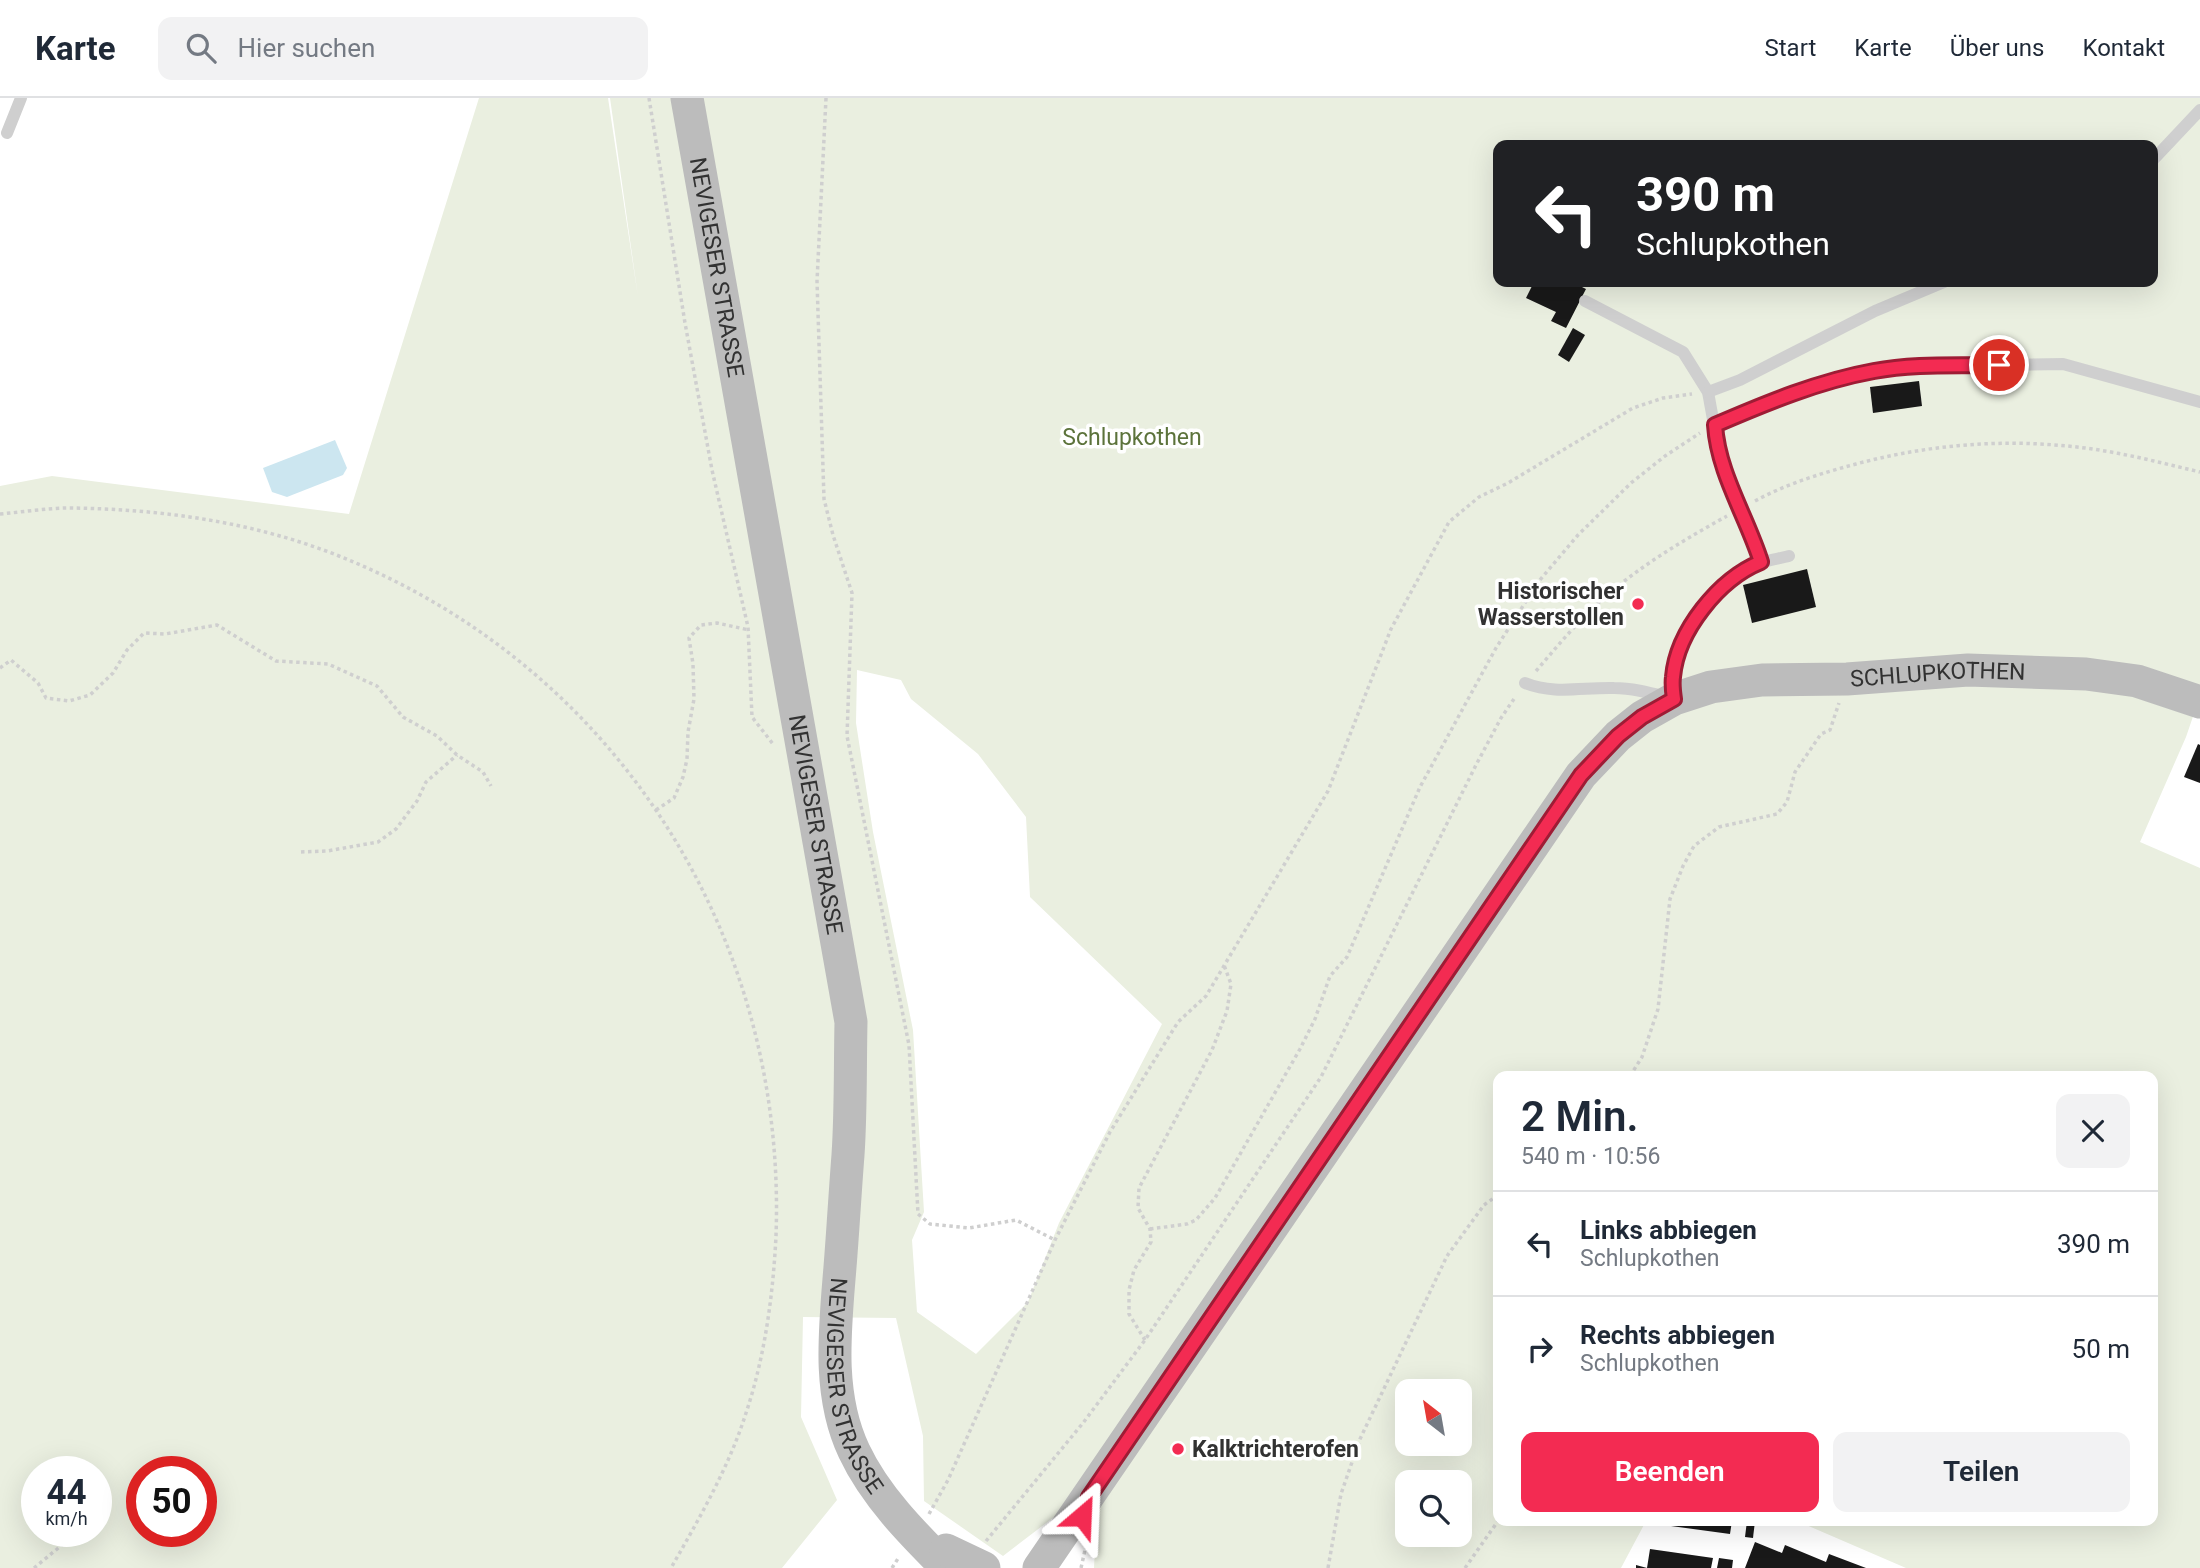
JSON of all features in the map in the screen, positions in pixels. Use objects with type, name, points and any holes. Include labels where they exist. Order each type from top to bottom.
[{"type":"main road","name":"NEVIGESER STRASSE","points":[[687,98],[850,1022],[850,1135],[835,1338],[837,1392],[843,1421],[855,1452],[879,1492],[937,1553],[984,1556]]},
{"type":"main road","name":"SCHLUPKOTHEN","points":[[1039,1568],[1581,775],[1618,736],[1642,717],[1674,699],[1711,687],[1762,680],[1847,679],[1968,670],[2086,674],[2137,681],[2200,702]]},
{"type":"main road","name":"SCHLUPKOTHEN","points":[[1063,1568],[1089,1497]]},
{"type":"lane","points":[[7,133],[21,98]]},
{"type":"lane","points":[[2158,155],[2200,110]]},
{"type":"lane","points":[[1708,391],[1740,380],[1875,311],[1932,287]]},
{"type":"lane","points":[[1585,301],[1683,352],[1708,391],[1720,458],[1761,562]]},
{"type":"lane","points":[[1715,425],[1814,387],[1875,371],[1929,366],[2063,364],[2200,402]]},
{"type":"lane","points":[[1525,683],[1556,691],[1631,689],[1674,699],[1673,677],[1676,662],[1681,647],[1703,610],[1731,578],[1744,569],[1789,556]]},
{"type":"path","points":[[649,98],[712,470],[748,630],[751,717],[773,742],[776,753]]},
{"type":"path","points":[[826,98],[817,281],[824,499],[852,593],[848,736],[909,1045],[918,1214],[930,1224],[969,1228],[1016,1220],[1055,1240]]},
{"type":"path","points":[[937,1553],[948,1480],[1055,1240],[1124,1110],[1178,1022],[1206,996],[1328,792],[1391,629],[1449,522],[1479,497],[1508,483],[1633,408],[1663,398],[1708,391]]},
{"type":"path","points":[[1150,1229],[1196,1220],[1215,1198],[1300,1049],[1330,975],[1347,957],[1420,787],[1496,648],[1539,581],[1578,535],[1631,483],[1665,456],[1715,425]]},
{"type":"path","points":[[1751,503],[1822,473],[1891,455],[1959,444],[2034,444],[2085,448],[2200,472]]},
{"type":"path","points":[[0,514],[66,508],[141,510],[211,520],[296,541],[340,556],[403,586],[454,615],[548,685],[596,732],[679,844],[699,881],[744,989],[762,1058],[777,1162],[774,1273],[757,1374],[746,1416],[724,1466],[699,1519],[671,1568]]},
{"type":"path","points":[[984,1556],[1145,1340],[1321,1077],[1476,765],[1501,718],[1525,683],[1594,607],[1627,579],[1729,515]]},
{"type":"path","points":[[656,810],[674,798],[687,759],[688,732],[694,699],[689,638],[701,625],[717,622],[748,630]]},
{"type":"path","points":[[0,668],[11,660],[38,683],[46,698],[69,701],[90,695],[113,673],[127,650],[144,633],[164,634],[217,625],[275,661],[328,664],[377,686],[403,717],[437,736],[457,755],[482,772],[491,786]]},
{"type":"path","points":[[1633,1071],[1642,1057],[1658,1009],[1670,899],[1683,866],[1695,846],[1719,827],[1777,814],[1787,802],[1795,772],[1821,734],[1830,730],[1847,679]]},
{"type":"path","points":[[301,852],[327,851],[378,842],[396,829],[417,801],[426,782],[457,755]]},
{"type":"path","points":[[1145,1340],[1129,1314],[1129,1290],[1138,1260],[1151,1242],[1150,1229],[1138,1208],[1139,1188],[1212,1050],[1227,1011],[1231,984],[1224,965]]},
{"type":"path","points":[[1328,1568],[1341,1494],[1360,1439],[1447,1256],[1484,1205],[1493,1199]]},
{"type":"path","points":[[1465,1568],[1494,1526]]},
{"type":"path","points":[[34,1568],[60,1547]]},
{"type":"green space","name":"Schlupkothen","points":[[479,98],[608,98],[638,297],[610,98],[2200,98],[2200,696],[2186,737],[2140,842],[2200,868],[2200,1568],[1906,1568],[1809,1526],[2158,1526],[2158,1071],[1493,1071],[1493,1526],[1643,1526],[1621,1568],[1094,1568],[1096,1526],[1054,1517],[1003,1556],[924,1501],[923,1436],[896,1318],[803,1317],[801,1417],[837,1500],[782,1568],[0,1568],[0,486],[52,476],[349,514]],"holes":[[[857,670],[901,680],[911,699],[978,754],[1026,817],[1030,897],[1162,1024],[1059,1223],[1028,1302],[976,1354],[917,1312],[912,1240],[924,1212],[913,1030],[873,832],[856,723]]]},
{"type":"water","points":[[335,440],[347,468],[343,475],[287,497],[272,492],[263,468]]},
{"type":"building","points":[[1532,287],[1586,289],[1566,328],[1551,321],[1556,312],[1526,298]]},
{"type":"building","points":[[1573,328],[1585,335],[1569,362],[1558,355]]},
{"type":"building","points":[[1919,381],[1922,406],[1873,413],[1870,387]]},
{"type":"building","points":[[1807,569],[1816,607],[1752,623],[1743,585]]},
{"type":"building","points":[[2198,744],[2200,745],[2200,783],[2184,777]]},
{"type":"building","points":[[1671,1526],[1731,1526],[1730,1534]]},
{"type":"building","points":[[1746,1526],[1754,1526],[1753,1538],[1745,1537]]},
{"type":"building","points":[[1755,1542],[1782,1553],[1785,1545],[1826,1562],[1829,1554],[1866,1568],[1745,1568]]},
{"type":"building","points":[[1650,1549],[1713,1558],[1711,1568],[1647,1568]]},
{"type":"building","points":[[1719,1558],[1733,1560],[1732,1568],[1717,1568]]},
{"type":"place","name":"Historischer Wasserstollen","points":[[1638,604]]},
{"type":"place","name":"Kalktrichterofen","points":[[1178,1449]]},
{"type":"route","points":[[1082,1516],[1089,1497],[1581,775],[1618,736],[1642,717],[1674,699],[1673,677],[1676,662],[1690,630],[1715,594],[1731,578],[1761,562],[1720,458],[1715,425],[1814,387],[1875,371],[1929,366],[1999,365]]}]
